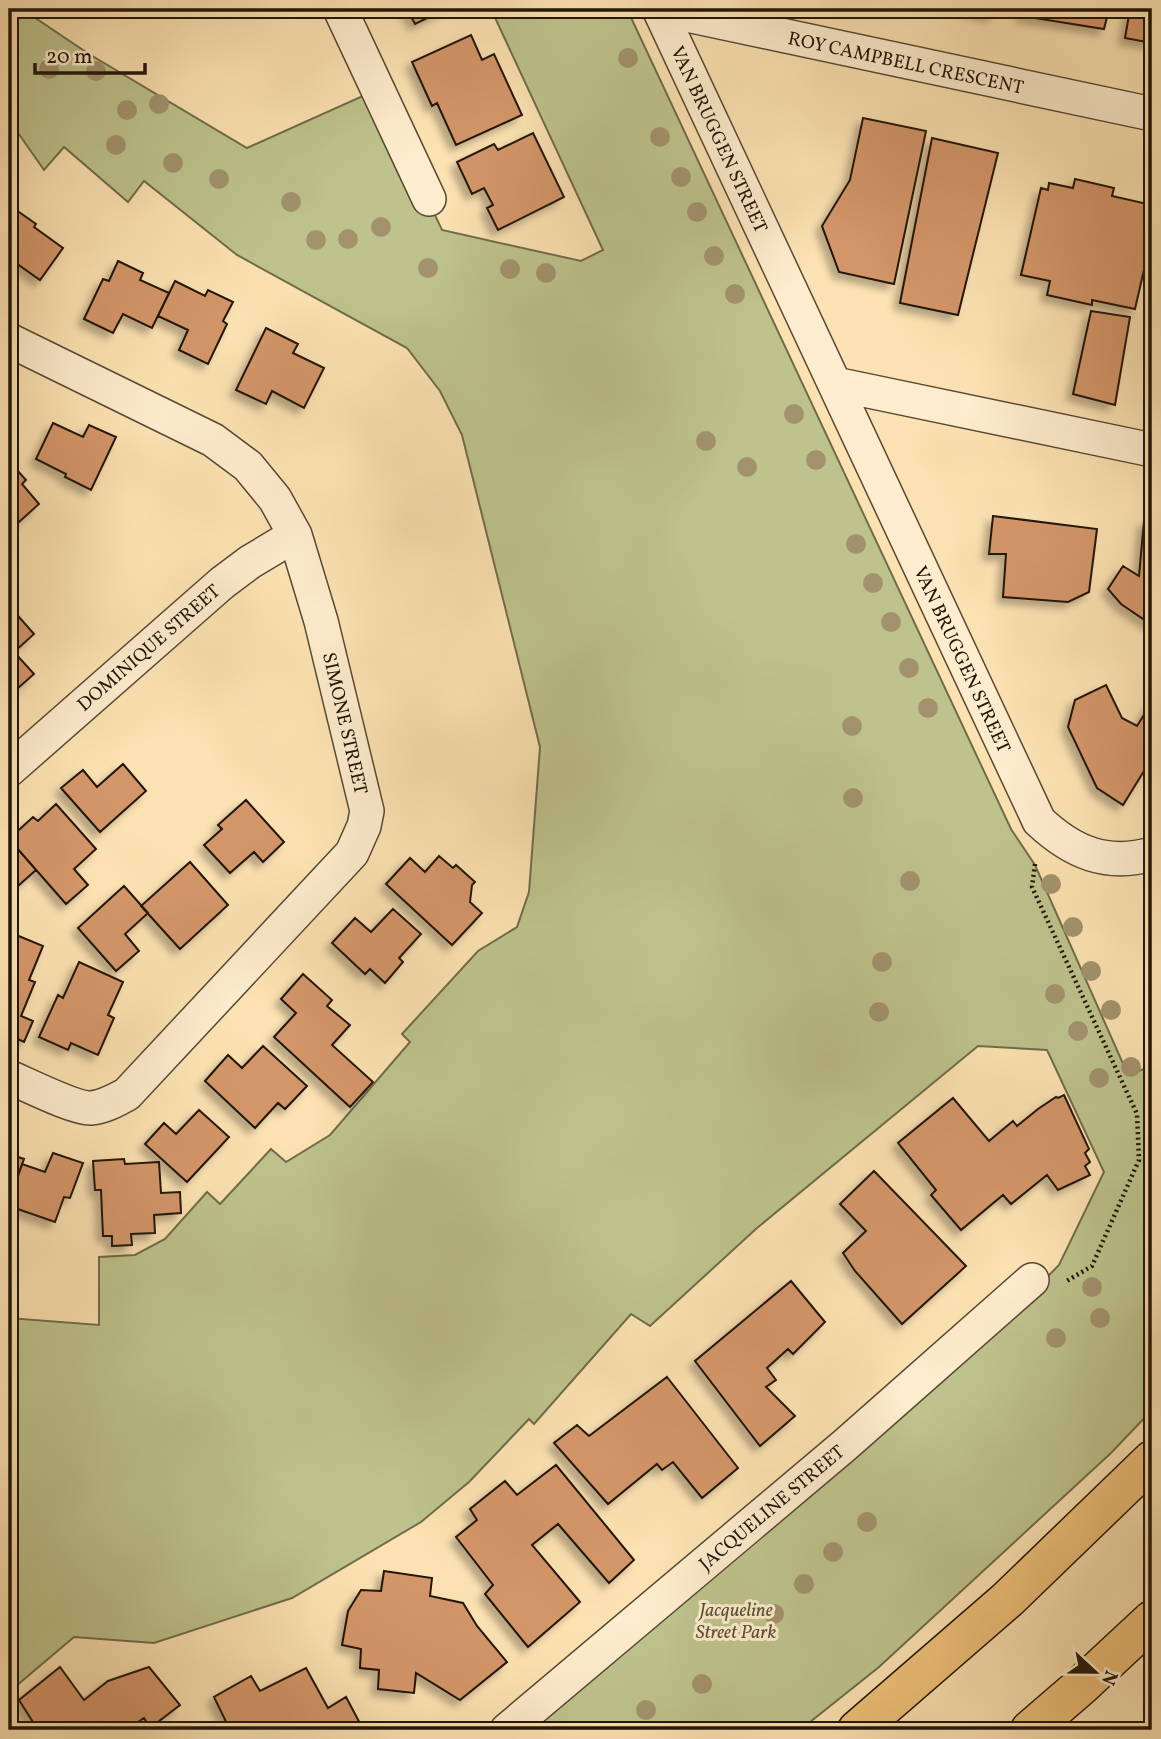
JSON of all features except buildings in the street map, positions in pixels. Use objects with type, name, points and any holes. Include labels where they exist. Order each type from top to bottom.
[{"type":"highway","points":[[857,1730],[1007,1600],[1152,1460]]},
{"type":"highway","points":[[1030,1730],[1152,1620]]},
{"type":"street","points":[[340,9],[429,199]]},
{"type":"street","name":"ROY CAMPBELL CRESCENT","points":[[659,9],[1152,114]]},
{"type":"street","name":"VAN BRUGGEN STREET","points":[[659,9],[1039,821],[1052,834],[1091,855],[1126,859],[1152,854]]},
{"type":"street","name":"SIMONE STREET","points":[[9,1077],[72,1104],[90,1108],[108,1104],[127,1094],[352,853],[364,826],[367,811],[321,621],[295,535],[275,499],[248,466],[213,440],[12,351]]},
{"type":"street","points":[[835,384],[1152,450]]},
{"type":"street","name":"DOMINIQUE STREET","points":[[9,770],[222,583],[250,562],[295,535]]},
{"type":"street","name":"JACQUELINE STREET","points":[[507,1730],[845,1445],[1032,1280]]},
{"type":"path","points":[[1032,1280],[1065,1282],[1093,1266],[1139,1160],[1138,1114],[1032,887],[1039,821]]},
{"type":"green space","name":"Jacqueline Street Park","points":[[9,9],[29,9],[28,13],[89,54],[247,148],[376,90],[442,230],[581,261],[603,250],[491,9],[627,9],[1011,829],[1035,865],[1128,1075],[1152,1066],[1152,1410],[1111,1453],[879,1667],[800,1730],[529,1730],[991,1334],[1059,1265],[1104,1172],[1047,1050],[978,1046],[757,1228],[650,1326],[631,1314],[534,1424],[529,1419],[469,1482],[421,1522],[292,1598],[154,1643],[74,1637],[9,1692],[9,1318],[99,1325],[99,1257],[135,1255],[165,1239],[207,1192],[220,1204],[271,1149],[286,1162],[330,1135],[410,1042],[402,1034],[478,951],[517,927],[529,892],[540,747],[462,435],[440,391],[407,348],[237,255],[144,181],[128,202],[64,147],[44,170],[9,120]]}]
